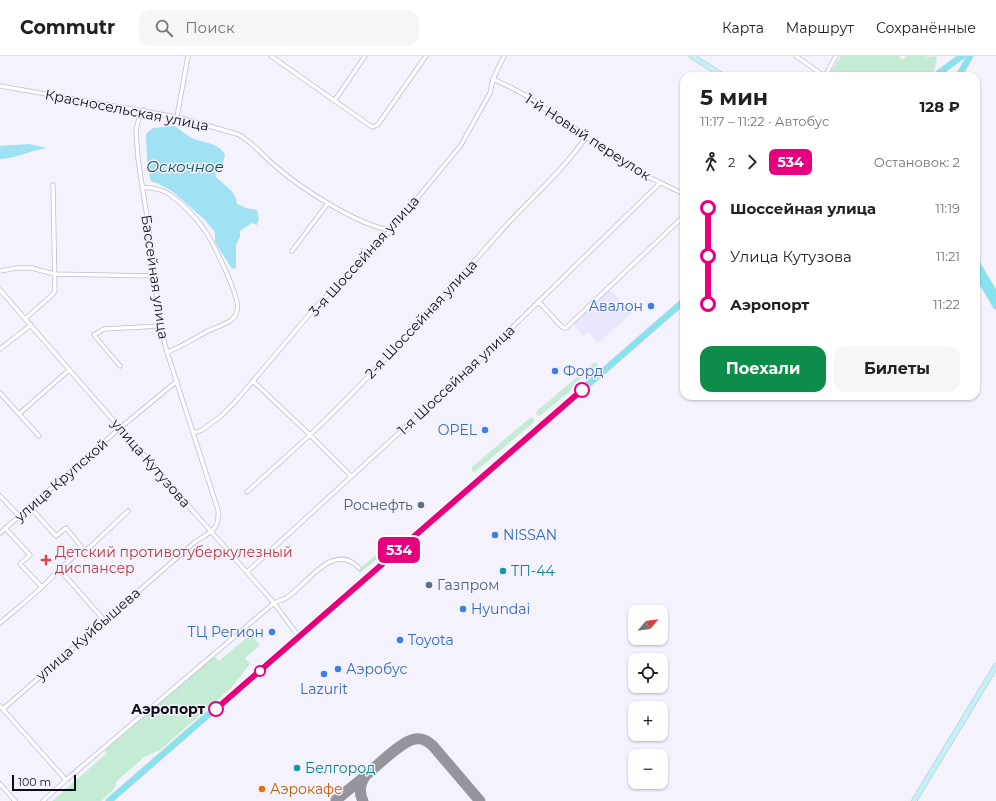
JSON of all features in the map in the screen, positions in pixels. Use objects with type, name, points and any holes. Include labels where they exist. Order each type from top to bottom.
[{"type":"main road","points":[[692,56],[716,72]]},
{"type":"main road","points":[[940,72],[962,56]]},
{"type":"main road","points":[[961,72],[970,56]]},
{"type":"main road","points":[[980,269],[996,296]]},
{"type":"main road","points":[[980,279],[996,306]]},
{"type":"main road","points":[[109,801],[680,305]]},
{"type":"main road","points":[[914,801],[996,666]]},
{"type":"street","points":[[177,117],[188,56]]},
{"type":"street","points":[[272,56],[372,127],[377,125],[426,56]]},
{"type":"street","points":[[335,100],[365,56]]},
{"type":"street","name":"3-я Шоссейная улица","points":[[193,432],[202,430],[221,416],[236,401],[314,309],[391,230],[461,145],[490,93],[494,79],[504,56]]},
{"type":"street","points":[[796,56],[818,72]]},
{"type":"street","points":[[826,72],[836,56]]},
{"type":"street","name":"1-й Новый переулок","points":[[494,79],[525,95],[628,165],[680,192]]},
{"type":"street","name":"Красносельская улица","points":[[0,86],[144,110],[177,117],[237,134],[245,138],[282,172],[328,203],[381,229],[391,230]]},
{"type":"street","name":"Бассейная улица","points":[[144,110],[139,118],[136,130],[160,326],[176,382],[218,510],[219,519],[217,525],[211,531]]},
{"type":"street","name":"2-я Шоссейная улица","points":[[247,492],[310,435],[400,343],[528,202],[575,153],[586,137]]},
{"type":"street","name":"1-я Шоссейная улица","points":[[247,572],[449,388],[660,183]]},
{"type":"street","points":[[25,319],[55,291],[53,185]]},
{"type":"street","points":[[142,187],[159,189],[166,192],[195,218],[204,229],[212,243],[232,285],[238,303],[238,310],[232,320],[183,346],[167,352]]},
{"type":"street","points":[[292,251],[328,203]]},
{"type":"street","points":[[539,302],[561,326],[564,328],[568,327],[680,220]]},
{"type":"street","points":[[0,271],[18,268],[32,268],[54,274],[154,276]]},
{"type":"street","name":"улица Кутузова","points":[[0,290],[274,603],[299,637]]},
{"type":"street","points":[[0,349],[31,325]]},
{"type":"street","points":[[120,366],[94,335],[104,329],[160,326]]},
{"type":"street","points":[[19,414],[69,370]]},
{"type":"street","points":[[253,381],[351,476]]},
{"type":"street","name":"улица Крупской","points":[[0,533],[120,428],[176,382]]},
{"type":"street","points":[[0,393],[39,436]]},
{"type":"street","points":[[0,496],[19,516]]},
{"type":"street","points":[[30,506],[56,536],[66,528],[84,550]]},
{"type":"street","points":[[0,623],[60,570],[84,550],[90,547],[128,511]]},
{"type":"street","points":[[6,528],[30,555],[20,564],[42,587]]},
{"type":"street","name":"улица Куйбышева","points":[[1,707],[195,542],[211,531]]},
{"type":"street","points":[[43,801],[274,603],[286,597],[316,571],[331,561],[341,559],[354,563],[358,568]]},
{"type":"street","points":[[60,570],[104,620]]},
{"type":"street","points":[[1,707],[66,780]]},
{"type":"street","points":[[0,784],[15,801]]},
{"type":"shaded area","points":[[610,290],[632,313],[598,343],[589,332],[584,336],[573,323]]},
{"type":"green space","points":[[841,56],[899,56],[902,60],[907,56],[936,56],[937,58],[934,72],[831,72]]},
{"type":"green space","points":[[595,362],[598,364],[597,368],[574,384],[570,391],[541,415],[538,416],[536,414],[537,411]]},
{"type":"green space","points":[[531,417],[534,419],[534,422],[473,472],[472,467]]},
{"type":"green space","points":[[396,538],[398,538],[398,541],[359,573],[358,570]]},
{"type":"green space","points":[[251,634],[260,645],[245,658],[250,664],[231,688],[160,750],[144,757],[117,781],[114,789],[101,801],[52,801],[106,754],[105,750],[214,656],[219,661]]},
{"type":"water","name":"Оскочное","points":[[175,126],[191,138],[215,145],[222,150],[225,154],[223,163],[215,172],[216,177],[230,189],[235,196],[237,204],[246,208],[257,210],[259,219],[257,225],[252,223],[240,231],[240,237],[236,245],[236,268],[232,269],[215,242],[215,232],[205,220],[172,191],[151,181],[147,164],[146,134],[153,128]]},
{"type":"water","points":[[29,144],[47,148],[12,158],[0,159],[0,146]]},
{"type":"taxiway","points":[[363,801],[360,787],[366,775],[397,748],[410,740],[415,739],[425,740],[433,746],[480,801]]},
{"type":"taxiway","points":[[336,800],[363,778]]},
{"type":"bus line","name":"534","points":[[216,709],[582,390]]},
{"type":"place","name":"Авалон","points":[[651,306]]},
{"type":"place","name":"Форд","points":[[555,371]]},
{"type":"place","name":"OPEL","points":[[485,430]]},
{"type":"place","name":"Роснефть","points":[[421,505]]},
{"type":"place","name":"NISSAN","points":[[495,535]]},
{"type":"place","name":"Детский противотуберкулезный диспансер","points":[[46,560]]},
{"type":"place","name":"ТП-44","points":[[503,571]]},
{"type":"place","name":"Газпром","points":[[429,585]]},
{"type":"place","name":"Hyundai","points":[[463,609]]},
{"type":"place","name":"ТЦ Регион","points":[[272,632]]},
{"type":"place","name":"Toyota","points":[[400,640]]},
{"type":"place","name":"Аэробус","points":[[338,669]]},
{"type":"place","name":"Lazurit","points":[[324,674]]},
{"type":"place","name":"Аэропорт","points":[[216,709]]},
{"type":"place","name":"Белгород","points":[[297,768]]},
{"type":"place","name":"Аэрокафе","points":[[262,789]]}]
